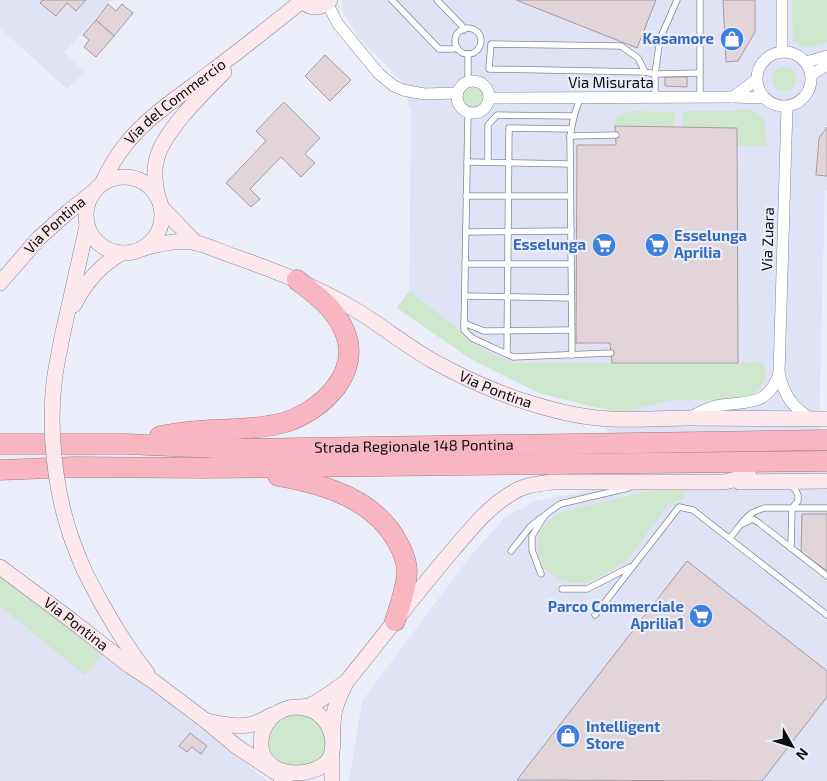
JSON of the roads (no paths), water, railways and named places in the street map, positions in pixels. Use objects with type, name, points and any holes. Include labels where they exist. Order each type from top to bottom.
[{"type":"highway","points":[[125,444],[174,434],[278,424],[304,414],[327,398],[339,382],[346,368],[348,355],[347,338],[337,317],[324,301],[297,280]]},
{"type":"highway","name":"Strada Regionale 148 Pontina","points":[[0,444],[125,444],[240,449],[827,440]]},
{"type":"highway","points":[[749,476],[806,462]]},
{"type":"highway","name":"Strada Regionale 148 Pontina","points":[[0,470],[74,467],[204,468],[827,462]]},
{"type":"highway","points":[[204,468],[271,474],[304,480],[335,490],[375,514],[392,531],[402,550],[407,570],[404,593],[395,621]]},
{"type":"street","points":[[301,0],[306,5],[312,7],[322,6],[329,2],[338,24],[379,74],[394,86],[403,90],[424,94],[457,93]]},
{"type":"street","name":"Via del Commercio","points":[[98,188],[126,144],[145,124],[262,33],[301,0]]},
{"type":"street","points":[[782,0],[782,52]]},
{"type":"street","name":"Via del Commercio","points":[[160,203],[156,188],[155,169],[156,159],[165,140],[185,114],[262,33]]},
{"type":"street","points":[[782,52],[791,52],[806,62],[811,75],[811,84],[803,99],[787,107],[770,103],[763,98],[759,92],[756,80],[757,72],[766,58],[782,52]]},
{"type":"street","points":[[806,62],[827,56]]},
{"type":"street","points":[[811,75],[827,65]]},
{"type":"street","points":[[733,98],[756,80]]},
{"type":"street","points":[[473,81],[483,84],[488,93],[489,98],[485,108],[476,113],[468,113],[461,109],[456,99],[457,93],[463,84],[468,82],[473,81]]},
{"type":"street","name":"Via Misurata","points":[[489,98],[763,98]]},
{"type":"street","name":"Via Zuara","points":[[787,107],[779,373],[784,390],[792,403],[811,419]]},
{"type":"street","points":[[87,226],[92,236],[100,245],[122,253],[132,252],[149,243],[156,235],[162,216],[160,203],[153,190],[145,183],[138,179],[123,176],[107,180],[98,188],[88,202],[87,226],[55,376],[52,416],[54,454],[61,500],[70,534],[84,570],[121,637],[153,681],[236,746],[281,778],[302,779],[315,775],[326,765],[333,746],[328,724],[316,712],[300,707]]},
{"type":"street","name":"Via Pontina","points":[[0,282],[39,238],[98,188]]},
{"type":"street","name":"Via Pontina","points":[[160,203],[196,243]]},
{"type":"street","name":"Via Pontina","points":[[141,248],[174,242],[196,243],[297,280],[352,308],[433,361],[481,384],[542,407],[582,416],[621,419],[827,419]]},
{"type":"street","points":[[62,337],[68,316],[85,284],[104,264],[122,253]]},
{"type":"street","name":"Via Zuara","points":[[690,418],[711,408],[756,400],[767,394],[779,373]]},
{"type":"street","points":[[725,482],[749,476]]},
{"type":"street","points":[[332,781],[333,720],[337,700],[347,681],[438,567],[471,529],[488,511],[514,491],[552,482],[827,481]]},
{"type":"street","name":"Via Pontina","points":[[0,566],[130,666],[153,681]]},
{"type":"street","points":[[206,721],[218,724],[251,725],[287,708],[310,706],[347,681]]},
{"type":"street","points":[[276,714],[263,729],[261,750],[266,762],[281,778]]},
{"type":"lane","points":[[392,0],[439,49],[457,48]]},
{"type":"lane","points":[[437,0],[464,30]]},
{"type":"lane","points":[[655,97],[655,74],[660,39],[676,0]]},
{"type":"lane","points":[[700,0],[700,97]]},
{"type":"lane","points":[[480,46],[476,32],[472,29],[464,30],[458,33],[456,37],[457,48],[464,54],[473,53],[480,46],[491,44],[622,46],[638,58],[645,72]]},
{"type":"lane","points":[[491,44],[489,69],[645,72],[655,74],[700,73]]},
{"type":"lane","points":[[468,54],[468,82]]},
{"type":"lane","points":[[572,354],[570,132],[580,98]]},
{"type":"lane","points":[[468,113],[464,330],[472,338],[513,357],[611,353]]},
{"type":"lane","points":[[488,162],[488,124],[498,115],[574,116]]},
{"type":"lane","points":[[507,354],[509,128],[616,136]]},
{"type":"lane","points":[[467,162],[570,164]]},
{"type":"lane","points":[[466,196],[570,196]]},
{"type":"lane","points":[[466,232],[571,231]]},
{"type":"lane","points":[[465,264],[571,264]]},
{"type":"lane","points":[[465,296],[571,298]]},
{"type":"lane","points":[[464,323],[484,331],[571,330]]},
{"type":"lane","points":[[512,551],[530,527],[560,504],[649,482]]},
{"type":"lane","points":[[787,482],[795,489],[798,495],[798,501],[792,508],[791,548]]},
{"type":"lane","points":[[595,616],[679,507],[693,510],[827,615]]},
{"type":"lane","points":[[730,538],[746,517],[756,510],[765,508],[827,508]]},
{"type":"lane","points":[[542,574],[532,550],[532,536],[545,515]]},
{"type":"lane","points":[[742,524],[753,519],[827,576]]},
{"type":"lane","points":[[562,589],[587,588],[632,566]]},
{"type":"place","name":"Kasamore","points":[[732,39]]},
{"type":"place","name":"Esselunga","points":[[604,245]]},
{"type":"place","name":"Esselunga Aprilia","points":[[657,245]]},
{"type":"place","name":"Parco Commerciale Aprilia1","points":[[701,616]]},
{"type":"place","name":"Intelligent Store","points":[[568,736]]}]
